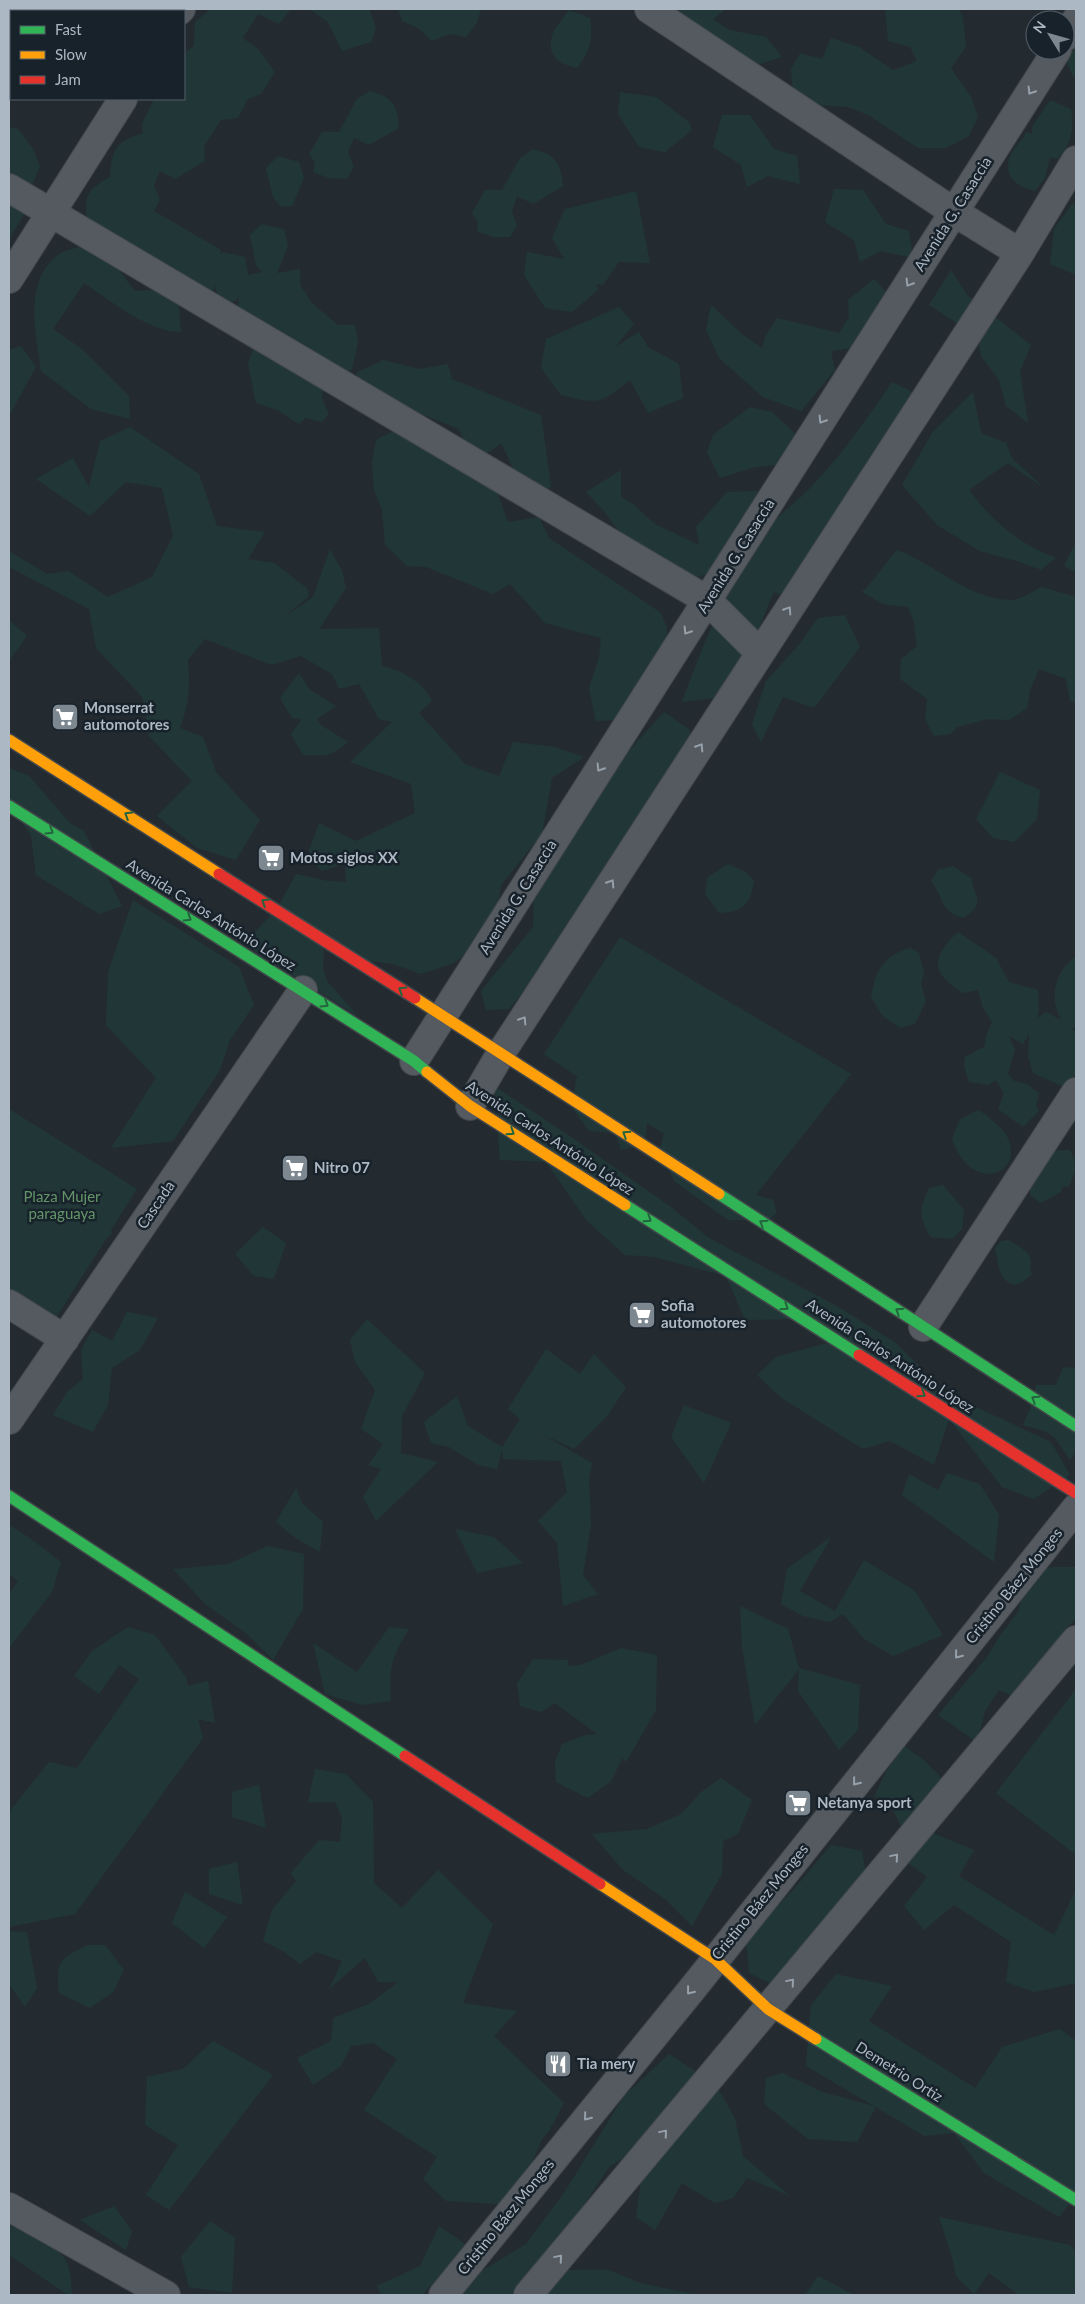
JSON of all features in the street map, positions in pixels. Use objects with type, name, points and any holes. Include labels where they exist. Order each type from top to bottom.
[{"type":"main road","points":[[9,740],[501,1053],[1076,1426]]},
{"type":"main road","name":"Avenida Carlos António López","points":[[9,806],[414,1061],[470,1106],[1076,1493]]},
{"type":"main road","name":"Demetrio Ortiz","points":[[9,1496],[715,1959],[768,2009],[1076,2200]]},
{"type":"street","points":[[649,9],[1020,254]]},
{"type":"street","name":"Avenida G. Casaccia","points":[[414,1061],[1051,60]]},
{"type":"street","points":[[9,279],[122,100]]},
{"type":"street","points":[[470,1106],[501,1053],[1020,254],[1076,160]]},
{"type":"street","points":[[9,188],[49,214],[707,600],[760,653]]},
{"type":"street","name":"Cascada","points":[[9,1420],[303,990]]},
{"type":"street","points":[[923,1327],[1076,1092]]},
{"type":"street","points":[[9,1304],[65,1339]]},
{"type":"street","name":"Cristino Báez Monges","points":[[443,2295],[1076,1508]]},
{"type":"street","points":[[528,2295],[1076,1640]]},
{"type":"street","points":[[9,2207],[166,2295]]},
{"type":"green space","points":[[211,9],[291,9],[279,24],[258,14],[243,38],[258,49],[275,72],[261,94],[248,99],[238,118],[221,120],[204,146],[205,161],[175,179],[160,171],[154,185],[160,200],[154,211],[221,250],[220,254],[223,252],[245,257],[248,275],[262,272],[256,265],[250,235],[262,224],[284,229],[288,246],[277,273],[300,269],[300,285],[312,303],[338,325],[355,325],[358,343],[352,369],[334,382],[322,376],[322,398],[329,414],[322,422],[305,418],[299,424],[277,410],[256,403],[248,364],[258,336],[238,308],[239,295],[236,301],[226,303],[217,293],[215,285],[214,289],[203,299],[87,225],[86,207],[88,196],[95,187],[110,177],[112,159],[121,143],[143,133],[142,124],[154,100],[185,100],[185,57],[186,52],[194,46],[195,22]]},
{"type":"green space","points":[[309,9],[369,9],[376,27],[371,42],[342,51],[328,22]]},
{"type":"green space","points":[[398,9],[481,9],[477,23],[466,37],[450,34],[432,41],[418,28],[402,21]]},
{"type":"green space","points":[[635,9],[726,9],[713,19],[729,30],[766,37],[782,57],[760,64],[725,66]]},
{"type":"green space","points":[[885,9],[959,9],[963,19],[966,47],[951,68],[971,97],[978,117],[969,136],[946,148],[918,148],[870,116],[848,107],[820,105],[793,95],[791,69],[800,53],[822,59],[831,38],[859,47],[893,70],[917,61],[910,47],[888,41]]},
{"type":"green space","points":[[569,10],[590,18],[590,45],[577,68],[560,62],[551,49],[553,33]]},
{"type":"green space","points":[[1076,21],[1076,78],[1073,76],[1065,60],[1075,60]]},
{"type":"green space","points":[[370,91],[384,96],[393,104],[399,128],[369,145],[354,138],[348,152],[354,167],[347,179],[329,178],[313,172],[315,163],[309,154],[322,132],[339,132],[357,99]]},
{"type":"green space","points":[[620,92],[656,97],[689,122],[692,130],[665,152],[639,147],[618,114]]},
{"type":"green space","points":[[1050,100],[1071,109],[1072,130],[1069,142],[1058,159],[1050,157],[1045,178],[1035,191],[1023,187],[1014,181],[1009,172],[1009,159],[1027,132],[1032,134],[1032,127]]},
{"type":"green space","points":[[722,115],[750,115],[774,149],[797,156],[800,184],[768,176],[747,187],[741,165],[713,147]]},
{"type":"green space","points":[[9,127],[18,129],[33,149],[40,166],[33,183],[12,183],[9,171]]},
{"type":"green space","points":[[533,149],[547,154],[556,162],[561,172],[563,186],[533,204],[517,196],[512,211],[517,226],[510,237],[493,237],[477,231],[478,222],[472,213],[485,190],[502,190],[520,158]]},
{"type":"green space","points":[[278,156],[299,162],[304,178],[292,206],[281,207],[273,197],[266,168]]},
{"type":"green space","points":[[834,189],[863,190],[886,224],[909,231],[913,258],[880,251],[860,262],[854,240],[825,222]]},
{"type":"green space","points":[[636,191],[650,263],[619,262],[603,285],[596,284],[598,290],[572,312],[545,308],[524,275],[527,252],[564,259],[552,238],[565,209]]},
{"type":"green space","points":[[9,193],[31,203],[12,234],[9,247]]},
{"type":"green space","points":[[1073,203],[1076,205],[1076,275],[1050,264],[1054,229]]},
{"type":"green space","points":[[98,243],[135,291],[177,289],[181,332],[155,327],[143,321],[118,307],[84,283],[53,329],[82,349],[129,396],[130,419],[91,409],[41,371],[34,309],[40,279],[47,266],[58,255],[72,249]]},
{"type":"green space","points":[[951,270],[967,295],[1031,345],[1020,372],[1028,423],[1006,406],[999,380],[981,356],[978,337],[929,305]]},
{"type":"green space","points":[[874,279],[890,296],[851,348],[831,351],[835,370],[801,411],[763,397],[719,358],[706,330],[711,305],[743,335],[762,348],[766,335],[777,318],[839,333],[849,317],[848,300]]},
{"type":"green space","points":[[619,307],[634,324],[615,347],[639,332],[648,347],[679,364],[683,398],[648,413],[630,380],[605,398],[591,401],[583,400],[561,395],[541,368],[546,339]]},
{"type":"green space","points":[[21,346],[36,367],[9,416],[9,350]]},
{"type":"green space","points":[[383,360],[420,369],[448,364],[452,379],[541,415],[551,486],[539,501],[517,476],[501,443],[491,451],[471,458],[459,429],[424,415],[388,412],[367,400],[356,373]]},
{"type":"green space","points":[[892,382],[914,393],[867,461],[835,535],[800,604],[774,592],[730,696],[682,702],[716,616],[749,554],[768,528],[813,485],[835,460]]},
{"type":"green space","points":[[973,392],[981,433],[1006,443],[1012,458],[1045,489],[1008,463],[969,490],[997,522],[1008,531],[1030,546],[1056,558],[1041,570],[980,551],[937,525],[902,485],[932,433]]},
{"type":"green space","points":[[750,407],[772,412],[801,439],[776,465],[755,467],[720,478],[707,452],[713,435]]},
{"type":"green space","points":[[408,424],[490,473],[508,522],[539,517],[549,538],[660,612],[667,627],[667,638],[620,720],[596,721],[589,688],[599,657],[601,638],[545,623],[510,584],[493,594],[426,567],[407,566],[385,545],[382,509],[374,491],[372,462],[376,440]]},
{"type":"green space","points":[[130,427],[199,474],[217,526],[265,532],[248,559],[274,563],[307,588],[309,596],[283,618],[313,597],[330,549],[342,571],[346,588],[319,629],[379,628],[382,666],[397,670],[412,678],[424,689],[432,701],[419,713],[465,764],[499,776],[513,742],[555,747],[584,757],[552,778],[542,834],[501,885],[494,933],[454,963],[421,974],[393,964],[352,959],[324,941],[323,969],[327,981],[359,1017],[243,944],[276,910],[296,874],[328,881],[346,882],[345,864],[322,871],[307,856],[319,823],[356,841],[415,813],[411,784],[350,762],[392,722],[379,719],[359,684],[339,689],[332,674],[301,656],[271,665],[205,639],[188,660],[188,695],[180,728],[203,737],[216,772],[260,820],[236,860],[197,848],[157,816],[192,781],[149,736],[143,698],[96,648],[89,609],[9,567],[9,551],[47,574],[68,571],[108,597],[152,577],[173,536],[162,488],[126,482],[90,516],[36,479],[73,458],[89,487],[100,441]]},
{"type":"green space","points":[[621,470],[621,497],[633,504],[655,524],[699,545],[696,527],[727,492],[757,491],[751,530],[710,573],[678,583],[627,543],[604,511],[586,492]]},
{"type":"green space","points":[[1076,542],[1076,572],[1064,566]]},
{"type":"green space","points":[[897,550],[980,594],[995,598],[1014,600],[1042,587],[1076,597],[1076,703],[1070,701],[1066,679],[1039,669],[1030,690],[1027,708],[1009,720],[988,719],[957,727],[950,734],[934,736],[925,719],[927,699],[900,679],[901,659],[917,646],[914,622],[908,607],[883,604],[862,592]]},
{"type":"green space","points":[[845,615],[860,647],[814,708],[783,697],[761,742],[752,724],[766,681],[798,646],[818,618]]},
{"type":"green space","points":[[9,620],[27,636],[9,661]]},
{"type":"green space","points":[[299,673],[309,689],[336,706],[317,719],[321,725],[348,742],[332,753],[303,755],[291,734],[302,719],[292,718],[280,698]]},
{"type":"green space","points":[[664,712],[690,730],[692,773],[576,930],[509,1009],[486,1010],[481,991],[533,927],[535,874],[589,795]]},
{"type":"green space","points":[[9,768],[29,776],[70,823],[84,831],[122,906],[99,914],[36,875],[31,835],[9,805]]},
{"type":"green space","points":[[1000,772],[1040,790],[1037,819],[1014,842],[993,838],[976,819]]},
{"type":"green space","points":[[728,864],[746,872],[754,881],[750,896],[744,906],[734,911],[719,913],[705,894],[708,877]]},
{"type":"green space","points":[[953,866],[972,879],[977,899],[975,908],[963,918],[946,908],[931,881],[938,870]]},
{"type":"green space","points":[[133,900],[239,967],[254,1005],[230,1040],[220,1070],[173,1141],[111,1148],[156,1078],[106,1025],[108,972]]},
{"type":"green space","points":[[958,932],[996,958],[1009,982],[1038,990],[1039,1010],[1037,1018],[1046,1012],[1061,1020],[1055,1002],[1056,985],[1058,977],[1076,956],[1076,1028],[1071,1028],[1076,1032],[1076,1074],[1070,1083],[1062,1086],[1033,1073],[1028,1056],[1029,1034],[1023,1044],[1009,1036],[1015,1049],[1008,1074],[1014,1081],[1027,1084],[1039,1093],[1036,1106],[1039,1111],[1023,1127],[998,1109],[1004,1093],[996,1080],[988,1085],[969,1082],[964,1066],[965,1057],[985,1046],[986,1036],[992,1022],[983,1008],[978,990],[963,993],[944,979],[940,972],[939,957],[949,941]]},
{"type":"green space","points":[[620,937],[851,1074],[756,1195],[773,1200],[777,1213],[768,1220],[728,1220],[674,1181],[660,1150],[664,1134],[647,1123],[645,1145],[621,1150],[615,1133],[589,1131],[572,1108],[576,1079],[578,1077],[544,1054]]},
{"type":"green space","points":[[910,948],[919,953],[924,973],[921,984],[926,1001],[915,1024],[900,1028],[882,1015],[871,997],[875,979],[882,965],[893,955]]},
{"type":"green space","points":[[494,1086],[564,1132],[671,1207],[709,1238],[837,1306],[896,1343],[946,1393],[1051,1442],[1070,1475],[1034,1499],[1002,1487],[949,1419],[934,1465],[890,1441],[863,1449],[780,1397],[757,1375],[776,1357],[830,1342],[795,1319],[745,1320],[726,1276],[654,1257],[625,1255],[587,1221],[546,1162],[500,1160]]},
{"type":"green space","name":"Plaza Mujer paraguaya","points":[[9,1109],[137,1189],[111,1230],[112,1233],[106,1239],[50,1327],[9,1301]]},
{"type":"green space","points":[[979,1110],[1005,1133],[1011,1147],[1010,1158],[1005,1167],[996,1173],[985,1173],[973,1169],[961,1158],[952,1139],[960,1119]]},
{"type":"green space","points":[[1070,1150],[1075,1165],[1071,1182],[1068,1187],[1063,1186],[1061,1192],[1041,1203],[1031,1196],[1026,1179],[1049,1151]]},
{"type":"green space","points":[[943,1185],[964,1210],[962,1229],[952,1239],[931,1237],[921,1213],[929,1188]]},
{"type":"green space","points":[[263,1227],[286,1243],[274,1279],[254,1276],[235,1254]]},
{"type":"green space","points":[[1009,1240],[1026,1251],[1031,1264],[1030,1270],[1032,1274],[1021,1283],[1014,1285],[1004,1279],[1001,1274],[995,1248],[1001,1241]]},
{"type":"green space","points":[[127,1312],[158,1318],[140,1350],[112,1368],[108,1405],[93,1432],[53,1415],[67,1392],[83,1379],[81,1350],[92,1330],[112,1341]]},
{"type":"green space","points":[[367,1319],[425,1373],[402,1416],[401,1453],[438,1462],[376,1521],[363,1497],[381,1469],[368,1465],[383,1444],[361,1429],[375,1390],[355,1362],[350,1340]]},
{"type":"green space","points":[[546,1349],[580,1374],[594,1354],[626,1387],[608,1415],[574,1449],[540,1433],[592,1463],[589,1478],[591,1524],[583,1575],[598,1594],[563,1606],[557,1543],[538,1521],[567,1492],[561,1461],[503,1459],[502,1449],[497,1469],[478,1465],[449,1447],[431,1443],[424,1422],[457,1396],[468,1426],[502,1447],[520,1419],[508,1409]]},
{"type":"green space","points":[[1063,1367],[1076,1368],[1076,1452],[1070,1460],[1055,1438],[1047,1432],[1023,1425],[1030,1409],[1036,1385],[1056,1385]]},
{"type":"green space","points":[[684,1405],[731,1423],[704,1483],[671,1437]]},
{"type":"green space","points":[[947,1473],[980,1484],[999,1515],[994,1562],[902,1495],[909,1474],[938,1490]]},
{"type":"green space","points":[[296,1488],[302,1503],[323,1522],[320,1552],[297,1539],[276,1522]]},
{"type":"green space","points":[[9,1525],[30,1538],[61,1562],[52,1592],[9,1648],[9,1594],[18,1581],[9,1574]]},
{"type":"green space","points":[[455,1529],[494,1537],[523,1563],[477,1573]]},
{"type":"green space","points":[[831,1537],[800,1591],[835,1611],[864,1560],[915,1591],[943,1635],[893,1656],[864,1639],[843,1614],[830,1622],[803,1616],[781,1604],[787,1569]]},
{"type":"green space","points":[[268,1546],[304,1554],[303,1609],[273,1660],[247,1634],[205,1604],[173,1569],[228,1564]]},
{"type":"green space","points":[[1076,1567],[1076,1619],[1066,1628],[1052,1655],[1016,1697],[999,1690],[985,1711],[977,1742],[938,1715],[987,1657],[1019,1610],[1028,1570]]},
{"type":"green space","points":[[740,1606],[788,1629],[799,1668],[860,1685],[858,1730],[839,1750],[798,1691],[799,1669],[755,1725],[742,1647]]},
{"type":"green space","points":[[128,1627],[155,1635],[186,1677],[188,1686],[208,1681],[215,1723],[198,1719],[203,1738],[75,1914],[9,1927],[9,1812],[49,1762],[77,1768],[139,1679],[119,1665],[99,1694],[74,1676],[92,1651]]},
{"type":"green space","points":[[389,1627],[409,1629],[392,1663],[390,1679],[391,1701],[362,1705],[325,1694],[313,1643],[357,1672]]},
{"type":"green space","points":[[621,1648],[657,1655],[656,1710],[626,1762],[618,1754],[622,1759],[611,1781],[588,1798],[556,1782],[555,1761],[562,1744],[585,1735],[597,1734],[555,1703],[541,1712],[520,1706],[517,1684],[533,1659],[568,1660],[569,1666],[581,1665]]},
{"type":"green space","points":[[1076,1689],[1076,1855],[996,1793]]},
{"type":"green space","points":[[904,1746],[925,1761],[949,1786],[905,1834],[893,1810],[874,1796],[886,1772]]},
{"type":"green space","points":[[315,1769],[346,1774],[373,1802],[374,1883],[402,1908],[438,1870],[493,1924],[463,2003],[517,2011],[494,2036],[564,2103],[549,2131],[542,2139],[514,2205],[446,2201],[423,2179],[437,2157],[364,2110],[397,2059],[373,2043],[351,2046],[341,2066],[313,2085],[297,2058],[331,2041],[333,2018],[369,2004],[398,1982],[378,1982],[365,1958],[329,1989],[342,1961],[316,1952],[300,1964],[283,1951],[263,1941],[272,1910],[296,1881],[291,1873],[319,1840],[340,1842],[342,1818],[335,1802],[308,1802]]},
{"type":"green space","points":[[721,1778],[752,1800],[738,1834],[723,1841],[722,1874],[692,1926],[665,1899],[623,1870],[592,1834],[647,1829],[681,1814],[701,1792]]},
{"type":"green space","points":[[259,1785],[266,1828],[232,1817],[232,1792]]},
{"type":"green space","points":[[923,1829],[974,1850],[959,1876],[1054,1935],[1076,1890],[1076,1983],[1034,1992],[1006,1982],[1011,1942],[954,1905],[924,1930],[904,1906],[927,1877],[900,1857]]},
{"type":"green space","points":[[831,1845],[862,1851],[868,1884],[810,1960],[770,1983],[749,1973],[746,1937],[793,1890]]},
{"type":"green space","points":[[237,1862],[243,1905],[209,1894],[209,1869]]},
{"type":"green space","points":[[185,1892],[227,1917],[204,1948],[172,1923]]},
{"type":"green space","points":[[9,1931],[27,1932],[37,1988],[25,2007],[9,1984]]},
{"type":"green space","points":[[88,1945],[105,1945],[124,1970],[113,1992],[90,2008],[59,1993],[58,1982],[59,1967],[66,1957]]},
{"type":"green space","points":[[836,1974],[892,1986],[869,2021],[975,2088],[1002,2047],[1060,2029],[1076,2041],[1076,2195],[1059,2217],[984,2173],[954,2133],[924,2136],[876,2107],[857,2142],[808,2139],[764,2104],[766,2078],[783,2073],[822,2092],[874,2106],[806,2066],[811,2005]]},
{"type":"green space","points":[[213,2041],[273,2075],[169,2210],[146,2195],[178,2145],[145,2125],[147,2077],[183,2069]]},
{"type":"green space","points":[[669,2054],[695,2071],[684,2105],[712,2078],[735,2118],[743,2156],[790,2196],[747,2178],[733,2198],[715,2203],[682,2183],[655,2230],[636,2217],[644,2158],[651,2140],[609,2167],[524,2295],[442,2295],[526,2244],[564,2193],[624,2096]]},
{"type":"green space","points":[[114,2206],[132,2231],[126,2250],[80,2220]]},
{"type":"green space","points":[[939,2217],[1070,2245],[1076,2252],[1076,2295],[1019,2295],[989,2273],[974,2294],[956,2276]]},
{"type":"green space","points":[[210,2221],[235,2238],[232,2293],[189,2287],[181,2257]]},
{"type":"green space","points":[[9,2226],[36,2237],[61,2254],[69,2268],[72,2295],[68,2295],[9,2255]]},
{"type":"green space","points":[[439,2226],[465,2244],[450,2265],[422,2295],[381,2295],[377,2286],[420,2266]]},
{"type":"green space","points":[[551,2270],[609,2270],[640,2283],[697,2295],[529,2295]]},
{"type":"green space","points":[[818,2276],[854,2295],[805,2295]]},
{"type":"traffic: fast","points":[[9,806],[414,1061],[427,1072]]},
{"type":"traffic: fast","points":[[719,1194],[1076,1426]]},
{"type":"traffic: fast","points":[[625,1205],[859,1355]]},
{"type":"traffic: fast","points":[[9,1496],[405,1756]]},
{"type":"traffic: fast","points":[[816,2039],[1076,2200]]},
{"type":"traffic: slow","points":[[9,740],[219,874]]},
{"type":"traffic: slow","points":[[415,998],[719,1194]]},
{"type":"traffic: slow","points":[[427,1072],[470,1106],[625,1205]]},
{"type":"traffic: slow","points":[[600,1884],[715,1959],[768,2009],[816,2039]]},
{"type":"traffic: jam","points":[[219,874],[415,998]]},
{"type":"traffic: jam","points":[[859,1355],[1076,1493]]},
{"type":"traffic: jam","points":[[405,1756],[600,1884]]},
{"type":"place","name":"Monserrat automotores","points":[[65,717]]},
{"type":"place","name":"Motos siglos XX","points":[[271,858]]},
{"type":"place","name":"Nitro 07","points":[[295,1168]]},
{"type":"place","name":"Sofia automotores","points":[[642,1315]]},
{"type":"place","name":"Netanya sport","points":[[798,1803]]},
{"type":"place","name":"Tia mery","points":[[558,2064]]}]
